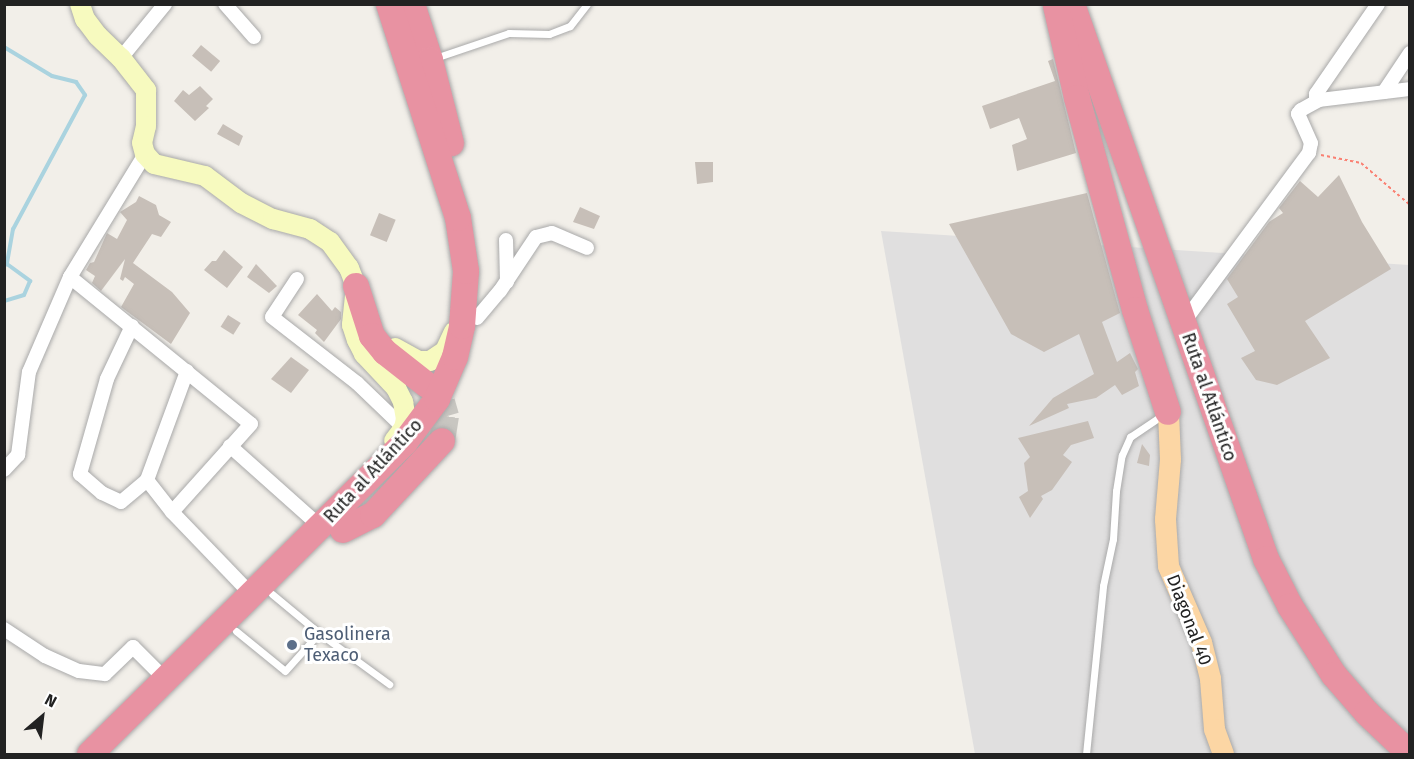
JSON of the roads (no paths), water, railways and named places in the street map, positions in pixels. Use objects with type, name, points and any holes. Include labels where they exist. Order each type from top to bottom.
[{"type":"highway","name":"Ruta al Atlántico","points":[[332,529],[355,494],[405,442],[437,399],[471,311],[458,218],[389,4]]},
{"type":"highway","name":"Ruta al Atlántico","points":[[90,754],[166,680],[262,594],[414,451],[447,406],[469,357],[471,311],[479,266],[475,233],[430,60],[412,4]]},
{"type":"highway","name":"Ruta al Atlántico","points":[[1061,5],[1183,323],[1266,559],[1290,606],[1334,675],[1367,713],[1410,754]]},
{"type":"highway","name":"Ruta al Atlántico","points":[[1061,5],[1230,498],[1270,598],[1308,665],[1360,729],[1387,754]]},
{"type":"highway","points":[[1061,5],[1086,131],[1135,310],[1168,412]]},
{"type":"highway","points":[[356,286],[370,321],[372,336],[385,352],[427,385]]},
{"type":"highway","points":[[332,529],[373,515],[442,441]]},
{"type":"highway","name":"Ruta al Atlántico","points":[[112,754],[236,631],[262,594]]},
{"type":"main road","points":[[80,4],[85,19],[98,36],[121,58],[146,90],[146,126],[142,143],[145,154],[154,164],[205,176],[241,203],[273,219],[310,229],[330,242],[349,268],[356,286],[352,325],[357,340],[364,354],[396,388],[404,402],[406,419],[404,428],[355,494]]},
{"type":"main road","points":[[370,321],[385,339],[403,354],[418,362],[430,361],[445,351],[471,311]]},
{"type":"main road","name":"Diagonal 40","points":[[1168,412],[1170,459],[1165,519],[1168,566],[1201,642],[1210,679],[1214,729],[1223,754]]},
{"type":"street","points":[[121,58],[165,4]]},
{"type":"street","points":[[225,4],[254,37]]},
{"type":"street","points":[[1316,101],[1316,94],[1378,4]]},
{"type":"street","points":[[1384,92],[1410,53]]},
{"type":"street","points":[[1183,323],[1309,153],[1311,143],[1298,114],[1316,101],[1410,89]]},
{"type":"street","points":[[4,470],[18,454],[29,372],[70,277],[145,154]]},
{"type":"street","points":[[471,311],[507,282],[536,237],[552,232],[586,248]]},
{"type":"street","points":[[506,240],[507,282]]},
{"type":"street","points":[[70,277],[251,424],[172,513]]},
{"type":"street","points":[[297,279],[272,317],[357,383],[404,428]]},
{"type":"street","points":[[132,326],[106,379],[80,474],[102,493],[121,502],[147,480],[187,371]]},
{"type":"street","points":[[230,446],[332,529]]},
{"type":"street","points":[[147,480],[172,513],[262,594]]},
{"type":"street","points":[[4,629],[45,656],[79,671],[105,674],[134,647],[166,680]]},
{"type":"lane","points":[[430,60],[509,33],[549,34],[570,26],[587,4]]},
{"type":"lane","points":[[1086,754],[1103,586],[1113,539],[1116,490],[1122,455],[1130,437],[1168,412]]},
{"type":"lane","points":[[262,594],[389,684]]},
{"type":"lane","points":[[236,631],[285,671],[319,633]]},
{"type":"waterway","points":[[4,47],[52,76],[76,82],[85,95],[13,229],[7,264],[30,281],[24,295],[4,301]]},
{"type":"tunnel","points":[[427,385],[442,402],[446,416],[442,441]]},
{"type":"place","name":"Gasolinera Texaco","points":[[292,645]]}]
